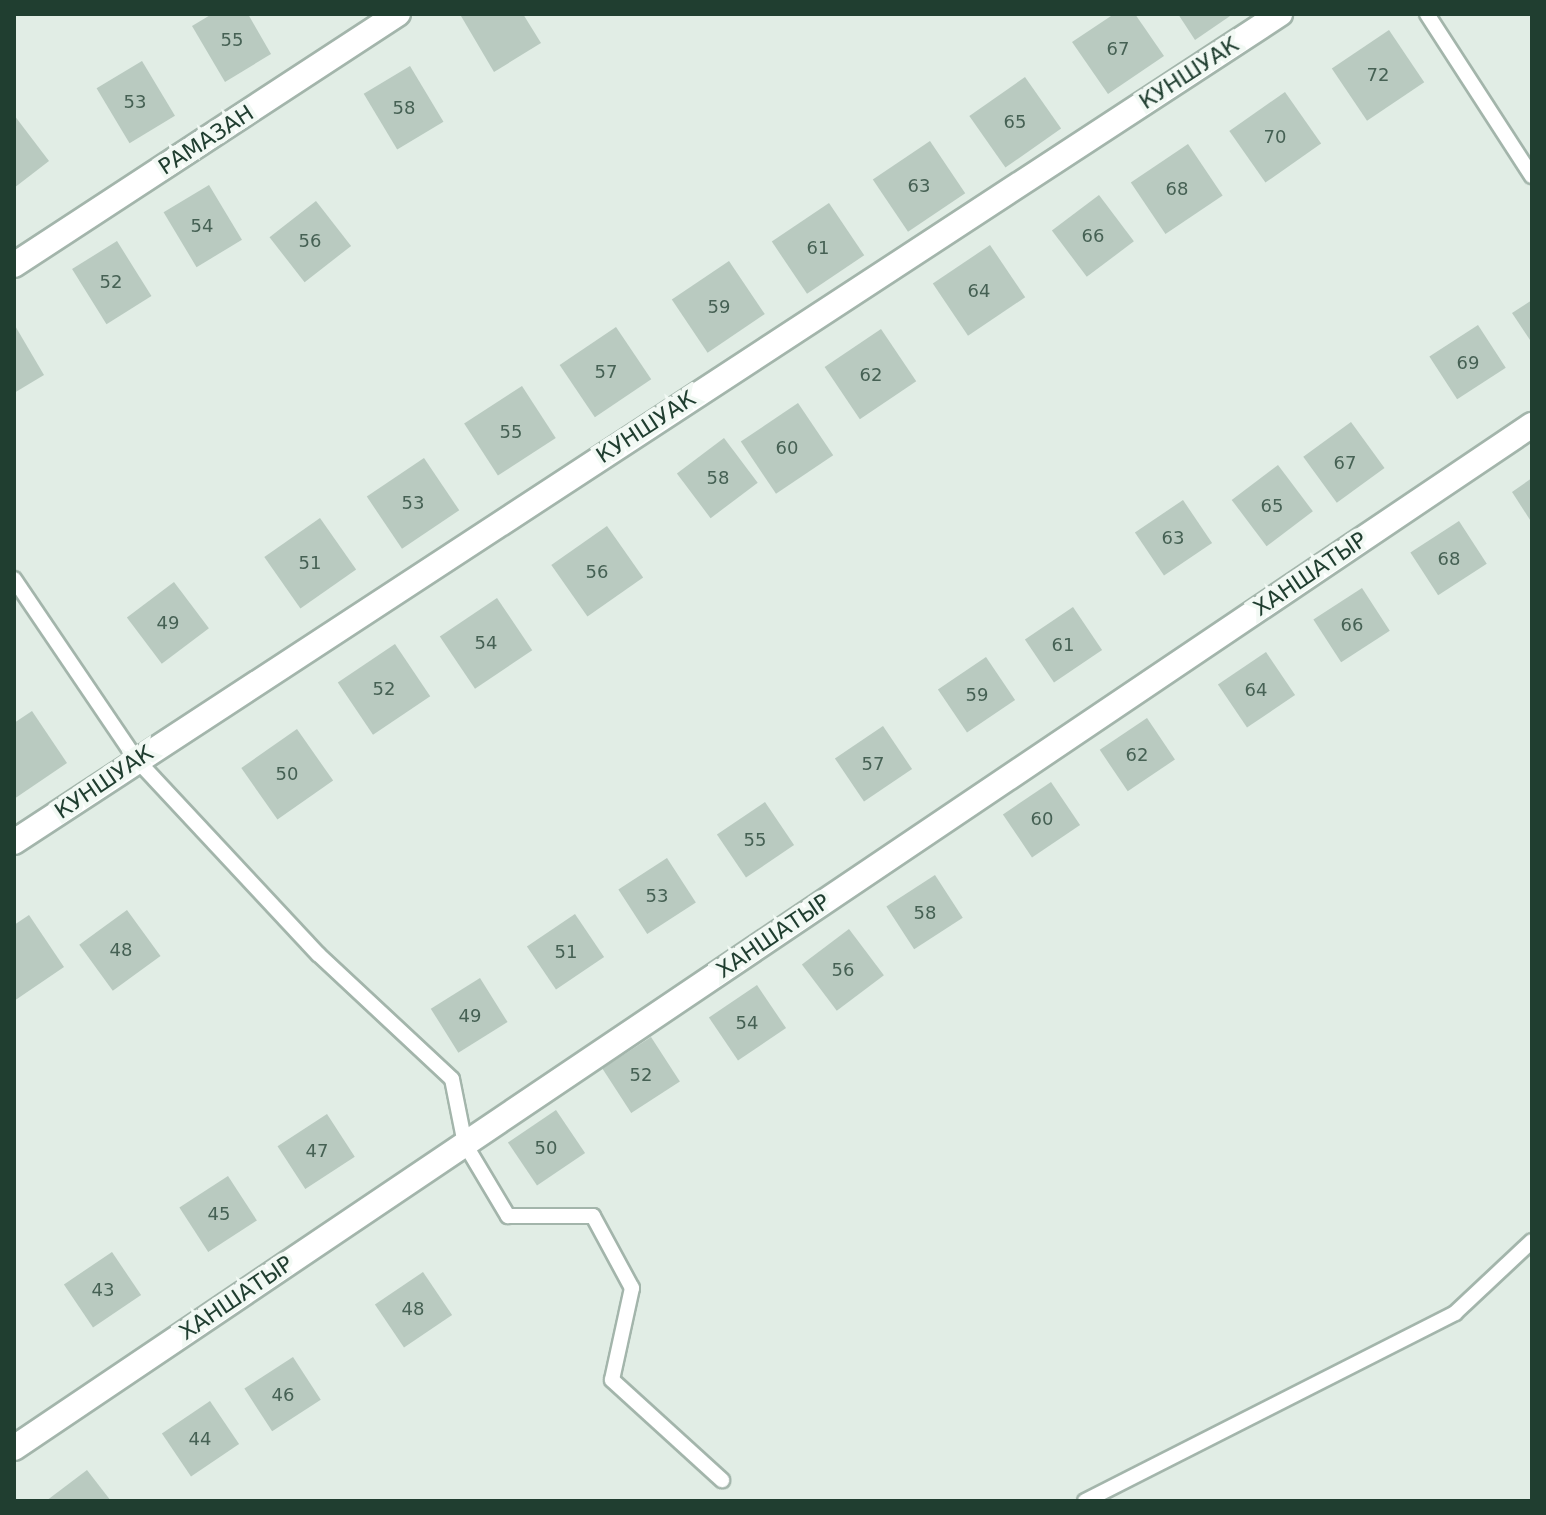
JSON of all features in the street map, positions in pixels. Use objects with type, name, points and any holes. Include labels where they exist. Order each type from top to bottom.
[{"type":"street","name":"РАМАЗАН","points":[[14,265],[398,14]]},
{"type":"street","name":"КУНШУАК","points":[[14,842],[136,759],[1280,14]]},
{"type":"street","name":"ХАНШАТЫР","points":[[14,1448],[1532,425]]},
{"type":"lane","points":[[1427,14],[1532,176]]},
{"type":"lane","points":[[14,579],[136,759],[318,954],[452,1079],[465,1144],[508,1216],[593,1216],[632,1288],[612,1380],[722,1480]]},
{"type":"lane","points":[[1085,1501],[1455,1313],[1532,1241]]},
{"type":"building","points":[[212,14],[248,14],[271,54],[225,82],[192,26]]},
{"type":"building","points":[[523,14],[541,43],[494,72],[461,16]]},
{"type":"building","points":[[1114,14],[1135,14],[1164,56],[1108,94],[1072,42]]},
{"type":"building","points":[[1178,14],[1233,14],[1195,40]]},
{"type":"building","points":[[1389,30],[1424,82],[1367,121],[1332,69]]},
{"type":"building","points":[[142,61],[175,116],[130,143],[97,88]]},
{"type":"building","points":[[410,66],[443,122],[397,150],[364,94]]},
{"type":"building","points":[[1025,77],[1061,129],[1005,168],[969,116]]},
{"type":"building","points":[[1285,92],[1321,144],[1265,183],[1229,131]]},
{"type":"building","points":[[14,115],[49,161],[14,188]]},
{"type":"building","points":[[930,141],[965,193],[908,232],[873,180]]},
{"type":"building","points":[[1188,144],[1223,195],[1165,234],[1131,183]]},
{"type":"building","points":[[209,185],[242,240],[197,267],[164,212]]},
{"type":"building","points":[[1099,195],[1134,241],[1087,277],[1052,231]]},
{"type":"building","points":[[316,201],[351,246],[305,282],[270,237]]},
{"type":"building","points":[[829,203],[864,255],[807,294],[772,242]]},
{"type":"building","points":[[117,241],[151,296],[106,324],[72,269]]},
{"type":"building","points":[[990,245],[1025,297],[968,336],[933,284]]},
{"type":"building","points":[[729,261],[765,314],[708,353],[672,300]]},
{"type":"building","points":[[1532,300],[1532,343],[1512,313]]},
{"type":"building","points":[[14,324],[44,375],[14,393]]},
{"type":"building","points":[[1478,325],[1506,368],[1457,399],[1429,357]]},
{"type":"building","points":[[616,327],[651,379],[595,417],[560,365]]},
{"type":"building","points":[[881,329],[916,381],[860,419],[825,367]]},
{"type":"building","points":[[522,386],[556,438],[498,476],[464,424]]},
{"type":"building","points":[[798,403],[833,455],[776,494],[741,442]]},
{"type":"building","points":[[1351,422],[1385,468],[1337,503],[1303,457]]},
{"type":"building","points":[[724,438],[758,483],[711,518],[677,474]]},
{"type":"building","points":[[424,458],[459,510],[402,549],[367,497]]},
{"type":"building","points":[[1278,465],[1313,511],[1267,546],[1232,500]]},
{"type":"building","points":[[1532,478],[1532,523],[1512,492]]},
{"type":"building","points":[[1183,500],[1212,543],[1164,576],[1135,532]]},
{"type":"building","points":[[320,518],[356,570],[300,609],[264,557]]},
{"type":"building","points":[[1459,521],[1487,564],[1438,595],[1410,553]]},
{"type":"building","points":[[607,526],[643,578],[587,617],[551,565]]},
{"type":"building","points":[[174,582],[209,628],[162,664],[127,618]]},
{"type":"building","points":[[1362,588],[1390,631],[1341,662],[1313,620]]},
{"type":"building","points":[[497,598],[532,650],[475,689],[440,637]]},
{"type":"building","points":[[1073,607],[1102,650],[1054,683],[1025,639]]},
{"type":"building","points":[[395,644],[430,696],[373,735],[338,683]]},
{"type":"building","points":[[1266,652],[1295,695],[1247,728],[1218,684]]},
{"type":"building","points":[[986,657],[1015,700],[967,733],[938,689]]},
{"type":"building","points":[[32,711],[67,763],[14,799],[14,723]]},
{"type":"building","points":[[1147,718],[1175,759],[1128,791],[1100,750]]},
{"type":"building","points":[[883,726],[912,769],[864,802],[835,758]]},
{"type":"building","points":[[297,729],[333,781],[277,820],[241,768]]},
{"type":"building","points":[[1051,782],[1080,825],[1032,858],[1003,814]]},
{"type":"building","points":[[765,802],[794,845],[746,878],[717,834]]},
{"type":"building","points":[[667,858],[696,902],[647,934],[618,890]]},
{"type":"building","points":[[935,875],[963,918],[914,949],[886,907]]},
{"type":"building","points":[[127,910],[161,956],[113,991],[79,945]]},
{"type":"building","points":[[575,914],[604,957],[556,990],[527,946]]},
{"type":"building","points":[[29,915],[64,967],[14,1001],[14,925]]},
{"type":"building","points":[[849,929],[884,975],[837,1011],[802,965]]},
{"type":"building","points":[[480,978],[508,1022],[458,1053],[431,1009]]},
{"type":"building","points":[[757,985],[786,1028],[738,1061],[709,1017]]},
{"type":"building","points":[[651,1037],[680,1081],[631,1113],[602,1069]]},
{"type":"building","points":[[556,1110],[585,1153],[537,1186],[508,1142]]},
{"type":"building","points":[[327,1114],[355,1157],[305,1189],[278,1146]]},
{"type":"building","points":[[228,1176],[257,1220],[208,1252],[179,1208]]},
{"type":"building","points":[[112,1252],[141,1295],[93,1328],[64,1284]]},
{"type":"building","points":[[423,1272],[452,1315],[404,1348],[375,1304]]},
{"type":"building","points":[[293,1357],[321,1400],[272,1431],[244,1389]]},
{"type":"building","points":[[210,1401],[239,1444],[191,1477],[162,1433]]},
{"type":"building","points":[[87,1470],[111,1501],[46,1501]]}]
